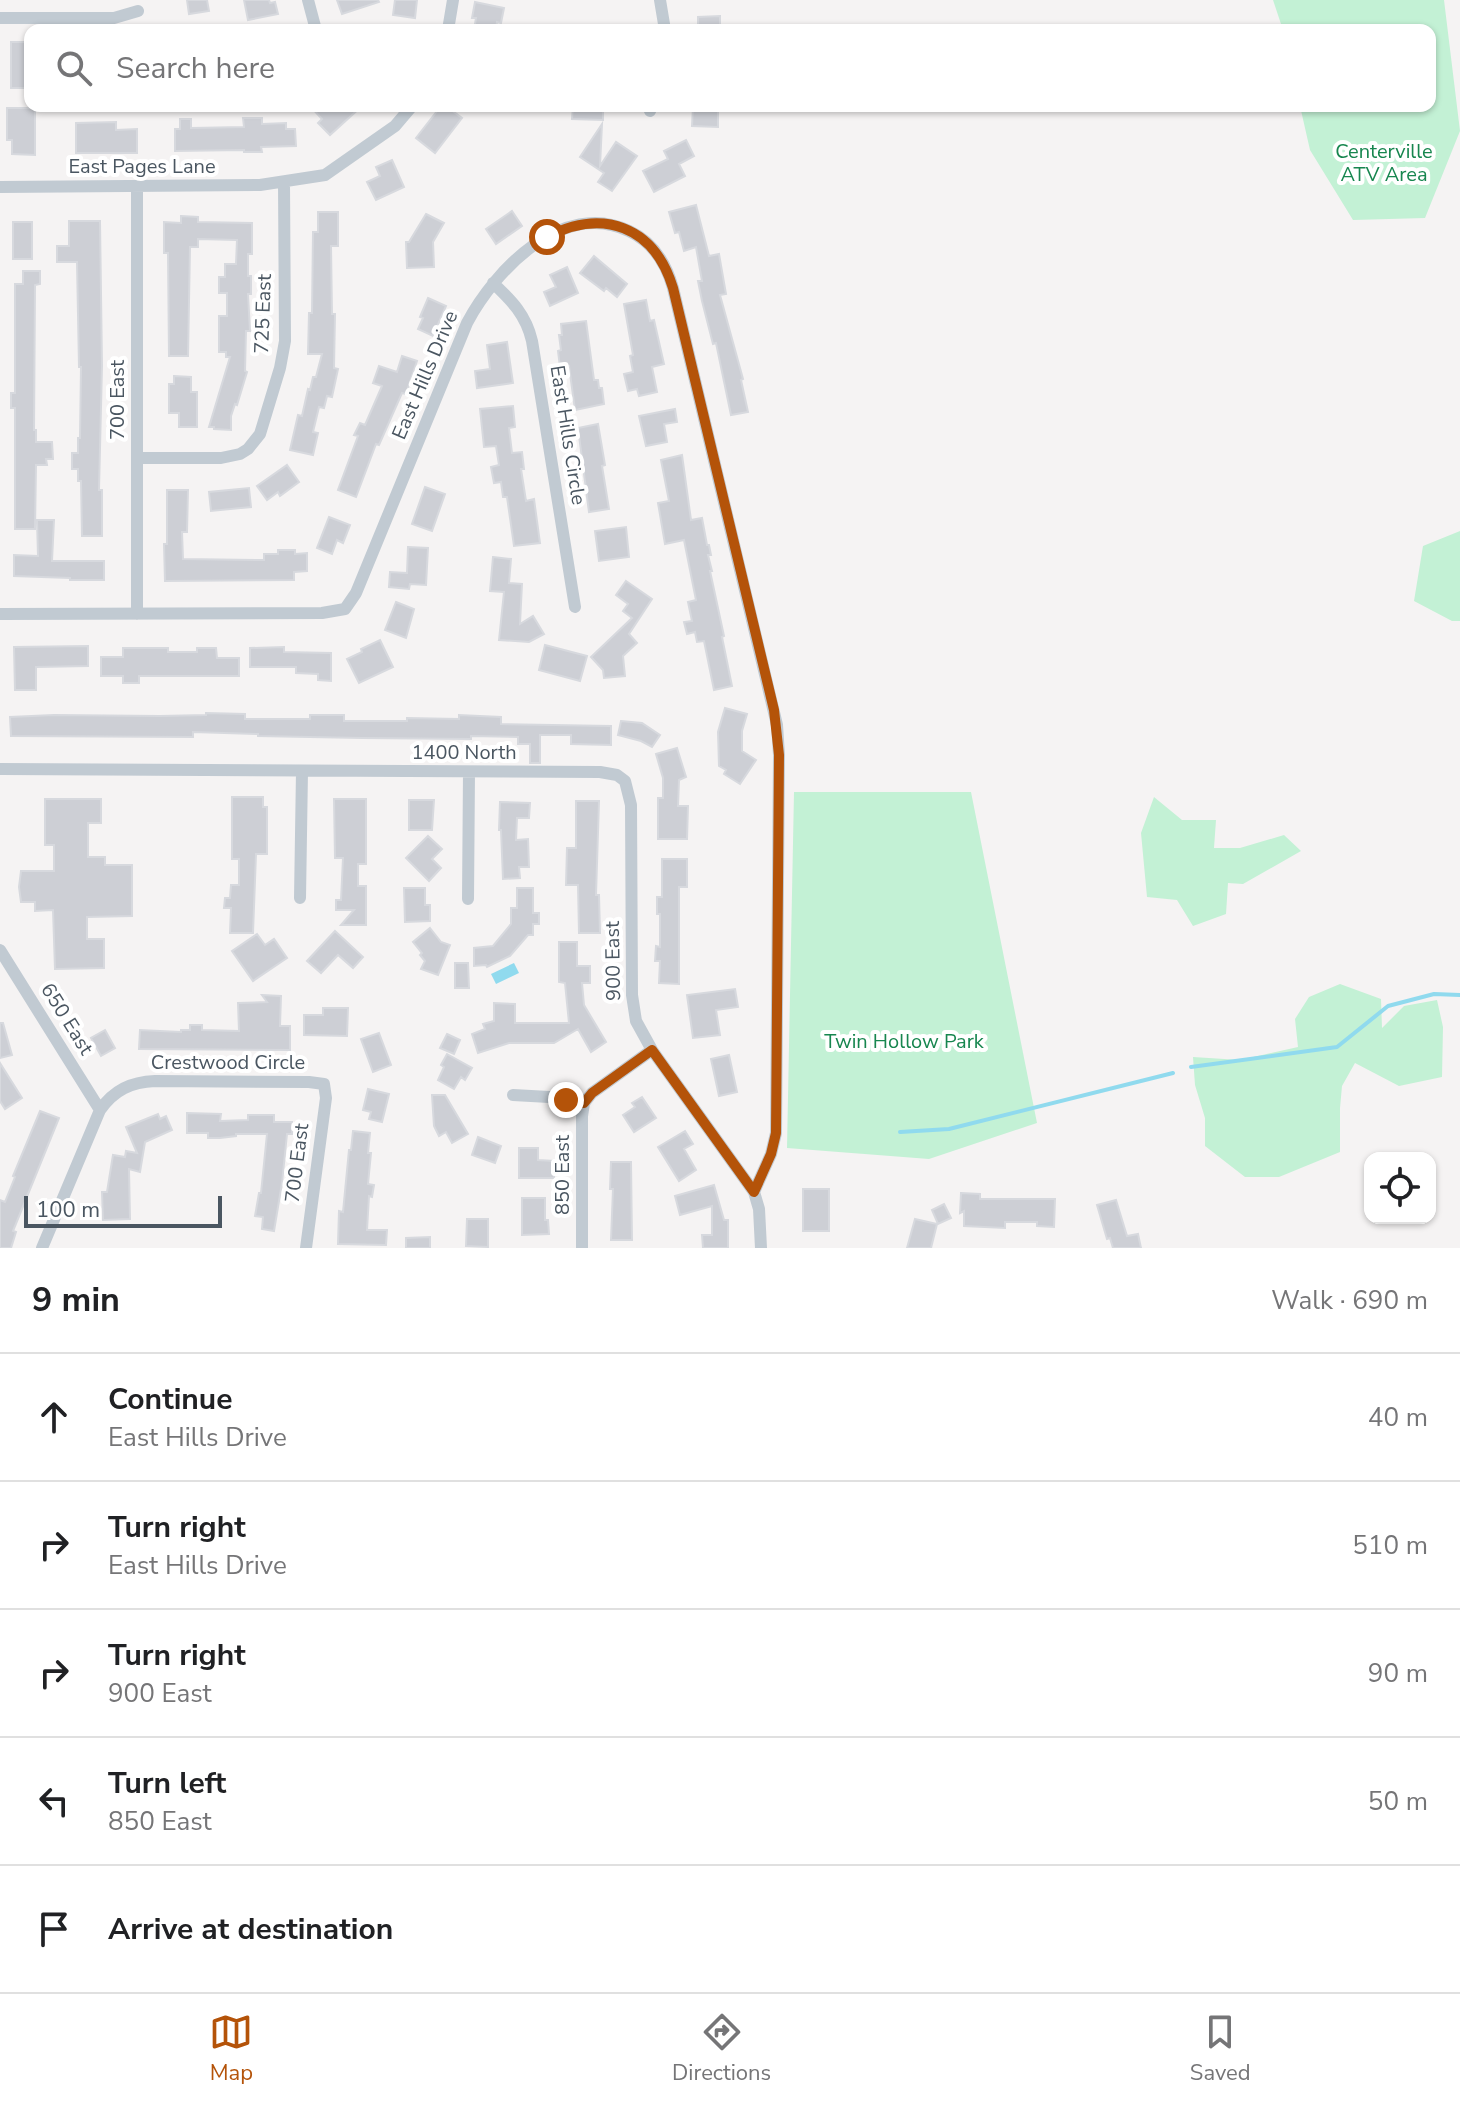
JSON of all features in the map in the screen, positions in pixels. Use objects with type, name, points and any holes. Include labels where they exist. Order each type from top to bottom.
[{"type":"street","points":[[308,0],[314,24]]},
{"type":"street","points":[[449,24],[453,0]]},
{"type":"street","points":[[660,0],[664,24]]},
{"type":"street","points":[[0,18],[114,18],[138,11]]},
{"type":"street","name":"East Pages Lane","points":[[0,187],[284,183],[325,175],[395,126],[407,112]]},
{"type":"street","name":"725 East","points":[[137,458],[230,457],[240,454],[260,434],[285,341],[284,183]]},
{"type":"street","name":"700 East","points":[[137,186],[137,614]]},
{"type":"street","name":"East Hills Drive","points":[[0,614],[322,613],[345,609],[356,593],[467,323],[493,283],[522,255],[547,237],[581,224],[600,223],[626,229],[645,241],[665,267],[673,288],[779,741],[776,1133],[771,1154],[754,1192]]},
{"type":"street","name":"East Hills Circle","points":[[493,283],[525,318],[532,341],[575,607]]},
{"type":"street","name":"1400 North","points":[[0,769],[600,772],[617,775],[625,781]]},
{"type":"street","points":[[300,898],[302,771]]},
{"type":"street","points":[[468,899],[469,772]]},
{"type":"street","name":"900 East","points":[[625,781],[631,805],[632,1003],[636,1021],[652,1050],[754,1192],[759,1209],[761,1248]]},
{"type":"street","name":"650 East","points":[[0,950],[100,1110]]},
{"type":"street","points":[[513,1095],[584,1103],[592,1093],[652,1050]]},
{"type":"street","name":"Crestwood Circle","points":[[42,1248],[100,1110],[121,1089],[143,1082],[324,1084]]},
{"type":"street","name":"700 East","points":[[306,1248],[326,1098],[324,1084]]},
{"type":"street","name":"850 East","points":[[582,1248],[584,1103]]},
{"type":"green space","name":"Centerville ATV Area","points":[[1273,0],[1444,0],[1460,131],[1425,218],[1353,220],[1310,150],[1301,112],[1436,112],[1436,24],[1281,24]]},
{"type":"green space","points":[[1460,531],[1460,621],[1452,621],[1414,601],[1423,546]]},
{"type":"green space","name":"Twin Hollow Park","points":[[794,792],[971,792],[1037,1123],[929,1159],[787,1148]]},
{"type":"green space","points":[[1154,797],[1182,820],[1216,820],[1214,848],[1240,848],[1284,835],[1301,851],[1243,884],[1228,883],[1226,914],[1193,926],[1177,900],[1147,897],[1141,833]]},
{"type":"green space","points":[[1340,984],[1381,999],[1382,1028],[1404,1006],[1437,1000],[1443,1027],[1442,1077],[1399,1086],[1355,1063],[1342,1086],[1340,1152],[1279,1177],[1245,1177],[1205,1146],[1205,1118],[1195,1085],[1193,1057],[1240,1060],[1298,1047],[1295,1019],[1309,997]]},
{"type":"water","points":[[514,963],[519,973],[496,984],[491,974]]},
{"type":"building","points":[[187,0],[207,0],[209,11],[189,14]]},
{"type":"building","points":[[244,0],[275,2],[278,14],[248,20]]},
{"type":"building","points":[[337,0],[378,0],[379,2],[342,14]]},
{"type":"building","points":[[395,0],[417,0],[415,18],[393,15]]},
{"type":"building","points":[[475,2],[504,8],[501,23],[475,24],[476,18],[472,18]]},
{"type":"building","points":[[720,16],[720,24],[698,24],[698,17]]},
{"type":"building","points":[[11,42],[24,42],[24,88],[11,88]]},
{"type":"building","points":[[7,108],[24,108],[24,112],[35,112],[35,155],[12,154],[12,140],[7,140]]},
{"type":"building","points":[[316,112],[355,112],[330,135],[318,123],[322,119]]},
{"type":"building","points":[[436,112],[454,112],[462,118],[435,153],[416,138]]},
{"type":"building","points":[[573,112],[603,112],[603,120],[572,119]]},
{"type":"building","points":[[693,112],[718,112],[718,127],[692,126]]},
{"type":"building","points":[[243,118],[262,118],[262,124],[286,123],[286,129],[295,129],[296,146],[261,147],[262,152],[175,151],[175,129],[180,129],[180,119],[191,119],[191,128],[244,127]]},
{"type":"building","points":[[116,122],[116,130],[137,129],[137,153],[76,153],[76,123]]},
{"type":"building","points":[[602,124],[600,166],[616,142],[637,156],[612,191],[598,182],[604,173],[580,157]]},
{"type":"building","points":[[686,140],[694,156],[679,164],[685,176],[654,192],[643,171],[668,159],[664,151]]},
{"type":"building","points":[[392,160],[404,187],[376,200],[367,182],[380,176],[376,167]]},
{"type":"building","points":[[696,205],[709,256],[719,254],[726,294],[720,295],[743,379],[748,412],[731,415],[716,343],[713,344],[702,301],[696,247],[684,251],[669,212]]},
{"type":"building","points":[[512,211],[522,226],[496,244],[486,229]]},
{"type":"building","points":[[318,212],[338,212],[338,246],[331,246],[334,368],[338,369],[332,397],[327,396],[324,408],[319,407],[313,432],[318,433],[313,455],[290,450],[298,415],[302,416],[308,389],[313,377],[316,377],[322,354],[308,354],[313,232],[318,232]]},
{"type":"building","points":[[426,214],[444,223],[433,242],[434,267],[407,268],[406,242],[409,242]]},
{"type":"building","points":[[181,216],[198,217],[198,222],[252,223],[252,254],[248,254],[251,294],[248,294],[250,331],[246,331],[247,372],[231,416],[231,430],[209,427],[230,357],[226,357],[226,352],[219,352],[219,316],[227,316],[227,293],[219,293],[219,277],[225,277],[225,264],[236,264],[237,240],[198,239],[198,247],[190,247],[188,356],[169,356],[168,253],[164,253],[164,222],[181,223]]},
{"type":"building","points":[[69,221],[100,221],[102,366],[99,490],[102,490],[102,536],[82,536],[81,481],[78,481],[78,469],[72,469],[72,453],[78,453],[80,438],[77,262],[57,262],[57,246],[69,246]]},
{"type":"building","points":[[13,222],[32,222],[32,259],[13,259]]},
{"type":"building","points":[[594,256],[627,284],[617,297],[580,273]]},
{"type":"building","points":[[567,267],[578,293],[550,306],[544,292],[556,287],[550,275]]},
{"type":"building","points":[[23,271],[40,271],[40,284],[35,285],[34,430],[36,442],[52,442],[53,459],[46,459],[47,465],[36,465],[35,529],[15,529],[15,408],[11,408],[11,393],[15,393],[15,284],[23,284]]},
{"type":"building","points":[[428,298],[446,306],[433,336],[418,329]]},
{"type":"building","points":[[646,300],[664,364],[652,367],[657,392],[639,396],[637,389],[628,391],[624,374],[633,372],[630,356],[633,355],[624,304]]},
{"type":"building","points":[[586,321],[594,380],[598,380],[599,388],[602,388],[604,404],[575,410],[569,366],[560,367],[559,335],[562,335],[561,324]]},
{"type":"building","points":[[507,342],[513,383],[477,388],[475,371],[490,369],[487,345]]},
{"type":"building","points":[[402,356],[417,361],[406,394],[402,393],[379,445],[376,444],[356,497],[338,490],[358,436],[354,435],[360,423],[365,425],[382,386],[373,383],[379,366],[397,372]]},
{"type":"building","points":[[174,376],[191,377],[191,392],[197,392],[197,427],[179,427],[179,413],[169,413],[169,384],[174,384]]},
{"type":"building","points":[[513,406],[515,427],[509,428],[512,453],[522,452],[526,501],[534,499],[540,543],[514,546],[507,497],[503,497],[501,482],[494,483],[491,467],[499,465],[496,446],[484,447],[480,409]]},
{"type":"building","points":[[675,409],[677,422],[664,424],[667,442],[646,446],[639,416]]},
{"type":"building","points":[[598,424],[609,509],[589,512],[578,428]]},
{"type":"building","points":[[682,455],[691,520],[702,518],[709,545],[710,571],[732,686],[714,690],[704,641],[697,642],[695,632],[687,634],[684,622],[692,621],[688,602],[696,600],[684,540],[665,544],[658,503],[669,501],[661,460]]},
{"type":"building","points":[[287,465],[299,482],[280,496],[278,492],[267,500],[257,486]]},
{"type":"building","points":[[425,487],[445,494],[432,531],[412,524]]},
{"type":"building","points":[[249,488],[251,507],[211,511],[209,492]]},
{"type":"building","points":[[167,490],[188,490],[187,532],[182,532],[183,559],[264,560],[264,554],[295,550],[295,554],[307,553],[307,571],[294,572],[294,580],[165,581]]},
{"type":"building","points":[[329,517],[350,525],[343,543],[337,540],[332,554],[317,548]]},
{"type":"building","points":[[37,520],[54,520],[52,561],[104,561],[104,580],[14,576],[14,555],[38,556]]},
{"type":"building","points":[[626,527],[629,557],[599,561],[595,531]]},
{"type":"building","points":[[408,547],[428,548],[426,585],[410,584],[409,589],[389,587],[390,572],[407,573]]},
{"type":"building","points":[[493,557],[511,559],[509,583],[522,584],[520,624],[533,616],[544,634],[529,642],[499,640],[504,592],[490,591]]},
{"type":"building","points":[[626,581],[652,599],[629,634],[637,643],[623,656],[625,676],[604,678],[603,670],[591,657],[632,618],[623,611],[628,604],[616,595]]},
{"type":"building","points":[[396,602],[414,609],[406,638],[385,630]]},
{"type":"building","points":[[380,640],[393,667],[359,683],[347,659]]},
{"type":"building","points":[[545,645],[587,656],[580,681],[539,670]]},
{"type":"building","points":[[88,646],[88,666],[36,667],[36,690],[15,690],[14,647]]},
{"type":"building","points":[[284,647],[284,652],[331,653],[331,681],[318,680],[318,674],[296,673],[296,667],[250,667],[250,648]]},
{"type":"building","points":[[123,648],[168,648],[168,652],[197,652],[197,648],[216,648],[217,658],[239,658],[239,676],[139,676],[139,683],[123,683],[123,676],[101,676],[101,657],[123,657]]},
{"type":"building","points":[[725,708],[747,714],[742,731],[742,751],[756,760],[740,784],[724,774],[726,770],[719,766],[718,732]]},
{"type":"building","points":[[245,714],[245,719],[310,719],[310,715],[344,715],[344,721],[459,719],[459,715],[501,717],[501,724],[611,726],[611,745],[571,744],[571,735],[540,735],[540,763],[530,763],[530,744],[518,744],[518,737],[362,738],[193,732],[193,737],[11,736],[10,717]]},
{"type":"building","points":[[621,721],[642,723],[660,735],[652,747],[618,735]]},
{"type":"building","points":[[677,748],[686,777],[679,780],[678,806],[688,806],[687,839],[658,839],[658,798],[663,798],[663,778],[656,754]]},
{"type":"building","points":[[232,797],[263,797],[263,807],[267,807],[267,854],[256,854],[253,933],[230,933],[231,908],[224,908],[225,898],[230,898],[231,885],[239,885],[239,859],[232,859]]},
{"type":"building","points":[[45,799],[101,799],[101,823],[88,823],[88,857],[105,857],[105,865],[132,865],[132,916],[87,917],[87,939],[104,939],[104,968],[55,969],[53,910],[35,911],[35,902],[21,902],[21,871],[54,871],[54,845],[45,845]]},
{"type":"building","points":[[334,799],[366,799],[366,864],[358,864],[358,886],[366,886],[366,925],[341,925],[354,910],[336,910],[336,900],[341,900],[343,858],[335,858]]},
{"type":"building","points":[[409,800],[434,800],[432,830],[409,830]]},
{"type":"building","points":[[576,801],[599,801],[596,895],[599,895],[600,933],[579,933],[578,885],[566,885],[567,848],[576,848]]},
{"type":"building","points":[[500,802],[530,803],[529,818],[517,818],[516,840],[528,839],[529,867],[519,867],[520,878],[503,879]]},
{"type":"building","points":[[428,836],[442,849],[432,859],[441,868],[429,881],[406,858]]},
{"type":"building","points":[[662,859],[687,859],[687,887],[679,887],[679,984],[659,983],[660,961],[655,961],[656,946],[660,947],[657,897],[662,897]]},
{"type":"building","points":[[404,888],[425,888],[425,905],[430,905],[430,921],[405,922]]},
{"type":"building","points":[[517,888],[533,888],[533,913],[539,913],[539,924],[533,924],[533,935],[528,935],[510,956],[487,967],[474,966],[474,948],[493,946],[511,924],[511,908],[517,908]]},
{"type":"building","points":[[430,928],[441,942],[450,945],[438,975],[421,969],[425,961],[413,942]]},
{"type":"building","points":[[335,931],[363,957],[353,968],[338,955],[321,973],[307,961]]},
{"type":"building","points":[[257,934],[265,945],[274,939],[287,958],[253,981],[232,951]]},
{"type":"building","points":[[559,942],[577,942],[577,966],[590,966],[590,983],[582,983],[584,1005],[606,1042],[591,1052],[578,1029],[554,1043],[509,1043],[478,1053],[472,1034],[485,1029],[483,1024],[494,1021],[494,1003],[515,1004],[515,1023],[569,1023],[565,983],[559,982]]},
{"type":"building","points":[[455,963],[468,963],[469,988],[455,988]]},
{"type":"building","points":[[735,989],[738,1007],[716,1010],[720,1035],[693,1038],[687,995]]},
{"type":"building","points":[[262,995],[281,996],[280,1026],[290,1026],[290,1050],[139,1049],[140,1030],[181,1032],[190,1030],[190,1025],[202,1025],[202,1030],[239,1031],[238,1003],[267,1002]]},
{"type":"building","points":[[323,1008],[348,1008],[347,1036],[304,1035],[304,1015],[323,1015]]},
{"type":"building","points":[[0,1023],[3,1023],[12,1055],[0,1058]]},
{"type":"building","points":[[105,1030],[115,1048],[101,1056],[91,1038]]},
{"type":"building","points":[[379,1033],[391,1065],[373,1072],[361,1039]]},
{"type":"building","points":[[447,1034],[460,1040],[454,1054],[440,1048]]},
{"type":"building","points":[[447,1054],[472,1068],[465,1080],[461,1077],[454,1089],[438,1080]]},
{"type":"building","points":[[729,1055],[737,1092],[719,1096],[711,1059]]},
{"type":"building","points":[[0,1063],[22,1098],[5,1109],[0,1101]]},
{"type":"building","points":[[368,1089],[389,1094],[382,1122],[369,1119],[371,1112],[363,1110]]},
{"type":"building","points":[[432,1095],[445,1095],[468,1134],[452,1143],[446,1132],[439,1136],[434,1126]]},
{"type":"building","points":[[642,1097],[656,1118],[634,1132],[623,1115],[635,1107],[632,1103]]},
{"type":"building","points":[[40,1111],[59,1118],[13,1231],[16,1232],[11,1248],[0,1248],[0,1200],[5,1202]]},
{"type":"building","points":[[187,1113],[221,1114],[220,1121],[248,1120],[248,1115],[274,1115],[274,1122],[292,1122],[292,1134],[287,1134],[274,1231],[262,1229],[263,1217],[255,1216],[261,1193],[267,1134],[208,1138],[208,1133],[187,1133]]},
{"type":"building","points":[[158,1114],[160,1119],[166,1116],[172,1130],[145,1142],[140,1172],[129,1169],[130,1219],[103,1220],[102,1192],[107,1192],[113,1155],[125,1157],[126,1151],[137,1153],[126,1127]]},
{"type":"building","points":[[353,1131],[370,1133],[368,1184],[374,1185],[372,1197],[369,1196],[367,1230],[387,1230],[386,1245],[338,1244],[339,1211],[343,1212]]},
{"type":"building","points":[[685,1131],[693,1144],[684,1149],[696,1170],[679,1181],[658,1147]]},
{"type":"building","points":[[478,1137],[501,1146],[495,1163],[472,1155]]},
{"type":"building","points":[[519,1148],[538,1148],[538,1160],[554,1161],[554,1178],[519,1178]]},
{"type":"building","points":[[611,1162],[631,1162],[632,1240],[611,1240]]},
{"type":"building","points":[[714,1185],[724,1220],[728,1220],[728,1248],[703,1248],[702,1235],[712,1235],[712,1206],[680,1215],[675,1196]]},
{"type":"building","points":[[803,1189],[829,1189],[829,1231],[803,1231]]},
{"type":"building","points":[[961,1193],[980,1194],[980,1199],[1055,1199],[1054,1227],[1037,1226],[1037,1222],[1005,1222],[1005,1228],[964,1226],[964,1211],[960,1213]]},
{"type":"building","points":[[522,1198],[545,1198],[545,1220],[548,1220],[549,1234],[522,1235]]},
{"type":"building","points":[[1116,1200],[1127,1236],[1138,1234],[1141,1248],[1113,1248],[1110,1238],[1107,1239],[1097,1205]]},
{"type":"building","points":[[944,1204],[951,1218],[938,1224],[932,1210]]},
{"type":"building","points":[[467,1219],[488,1219],[488,1247],[466,1246]]},
{"type":"building","points":[[915,1219],[937,1224],[931,1248],[907,1248]]},
{"type":"building","points":[[430,1237],[430,1248],[406,1248],[406,1238]]},
{"type":"waterway","points":[[1191,1067],[1337,1047],[1388,1006],[1434,994],[1460,995]]},
{"type":"waterway","points":[[900,1132],[949,1129],[1173,1073]]},
{"type":"route","points":[[547,237],[581,224],[616,226],[645,241],[665,267],[673,288],[774,710],[779,755],[776,1133],[771,1154],[754,1192],[652,1050],[592,1093],[584,1103],[566,1100]]}]
